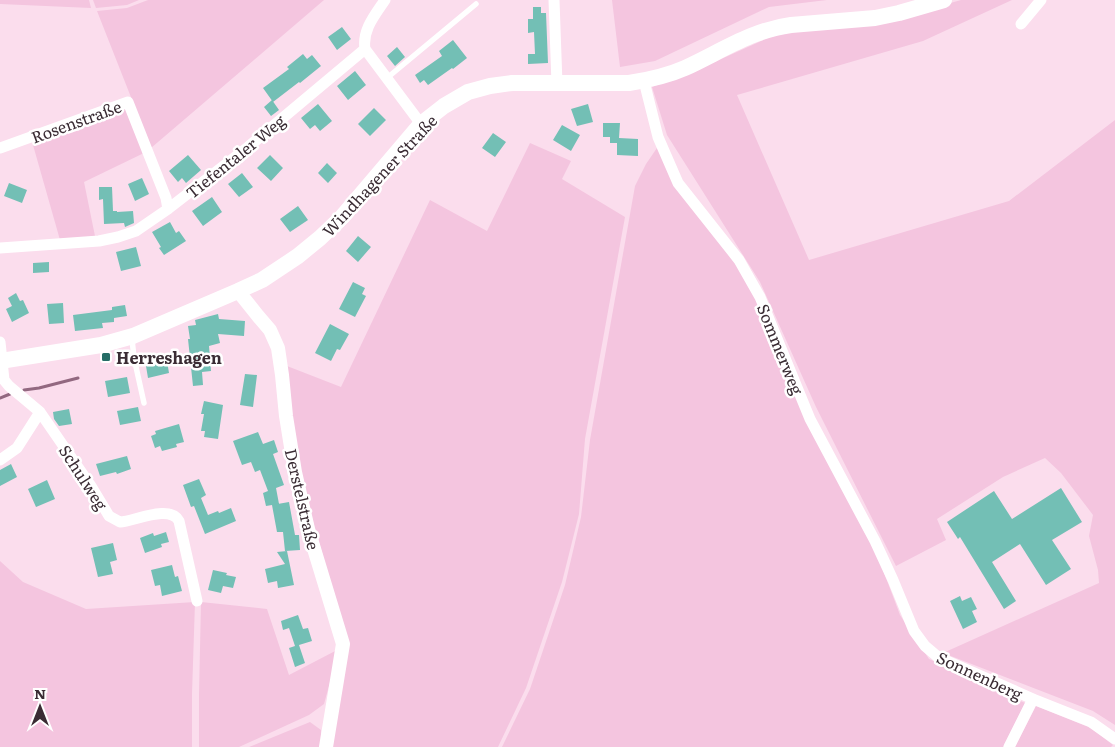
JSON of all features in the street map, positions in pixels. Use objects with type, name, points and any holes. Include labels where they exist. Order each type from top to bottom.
[{"type":"main road","name":"Windhagener Straße","points":[[1,361],[101,345],[131,337],[262,280],[298,256],[320,238],[342,217],[421,124],[444,106],[468,92],[512,83],[557,84],[644,81],[683,69],[763,30],[791,25],[875,18],[944,0]]},
{"type":"street","points":[[385,0],[371,20],[366,32],[365,49],[421,124]]},
{"type":"street","points":[[554,0],[557,84]]},
{"type":"street","points":[[1021,24],[1042,0]]},
{"type":"street","name":"Tiefentaler Weg","points":[[0,248],[99,241],[136,231],[168,210],[248,147],[365,49]]},
{"type":"street","name":"Sommerweg","points":[[644,81],[658,137],[678,184],[739,260],[760,297],[810,419],[875,541],[911,624]]},
{"type":"street","name":"Rosenstraße","points":[[0,148],[128,102],[166,198],[168,210]]},
{"type":"street","name":"Derstelstraße","points":[[238,291],[270,330],[278,348],[295,472],[306,519],[343,644],[326,747]]},
{"type":"street","name":"Schulweg","points":[[0,342],[2,380],[40,412],[91,486],[109,516],[120,522],[127,522],[161,513],[177,517],[197,601]]},
{"type":"street","points":[[0,460],[17,448],[40,412]]},
{"type":"street","name":"Sonnenberg","points":[[911,624],[925,646],[938,657],[1033,699],[1091,722],[1115,739]]},
{"type":"street","name":"Sonnenberg","points":[[1009,747],[1033,699]]},
{"type":"lane","points":[[387,78],[476,4]]},
{"type":"lane","points":[[131,337],[144,404]]},
{"type":"shaded area","points":[[0,0],[89,0],[91,8],[0,4]]},
{"type":"shaded area","points":[[93,0],[139,0],[127,5],[96,8]]},
{"type":"shaded area","points":[[148,0],[324,0],[151,148],[97,11],[127,8]]},
{"type":"shaded area","points":[[612,0],[827,0],[769,7],[655,61],[620,67]]},
{"type":"shaded area","points":[[961,0],[1012,0],[923,41],[737,95],[809,260],[1009,201],[1115,120],[1115,725],[1093,711],[943,653],[1099,583],[1098,570],[1089,536],[1093,515],[1061,473],[1045,458],[1003,477],[937,519],[946,540],[896,566],[816,407],[760,282],[667,135],[652,87],[690,73],[770,37],[800,30],[880,23]]},
{"type":"shaded area","points":[[125,108],[144,153],[84,182],[95,236],[60,240],[33,145],[100,116]]},
{"type":"shaded area","points":[[530,143],[571,161],[562,179],[625,217],[585,439],[579,514],[562,582],[526,688],[498,747],[330,747],[348,644],[311,514],[297,452],[290,408],[287,366],[341,387],[430,200],[487,231]]},
{"type":"shaded area","points":[[659,145],[747,278],[872,541],[900,615],[929,659],[1025,703],[1003,747],[502,747],[530,689],[565,585],[581,517],[590,440],[635,186],[646,164]]},
{"type":"shaded area","points":[[0,561],[23,582],[86,609],[195,602],[192,747],[0,747]]},
{"type":"shaded area","points":[[201,602],[267,609],[289,675],[339,649],[324,704],[309,715],[239,747],[199,747]]},
{"type":"shaded area","points":[[1036,706],[1091,728],[1113,745],[1111,747],[1015,747]]},
{"type":"shaded area","points":[[310,722],[321,730],[321,747],[249,747]]},
{"type":"building","points":[[533,7],[541,7],[541,13],[546,13],[548,63],[528,64],[528,54],[535,54],[534,32],[528,33],[528,19],[533,19]]},
{"type":"building","points":[[342,27],[351,39],[337,50],[328,37]]},
{"type":"building","points":[[453,40],[467,58],[428,85],[424,80],[420,83],[415,75],[442,56],[439,51]]},
{"type":"building","points":[[397,47],[405,57],[395,66],[387,56]]},
{"type":"building","points":[[303,54],[307,59],[312,55],[321,66],[273,102],[263,88],[289,69],[287,67]]},
{"type":"building","points":[[355,71],[366,85],[348,100],[337,86]]},
{"type":"building","points":[[272,100],[279,110],[271,116],[264,107]]},
{"type":"building","points":[[318,104],[332,121],[320,131],[315,125],[310,129],[301,118]]},
{"type":"building","points":[[588,104],[593,122],[577,126],[571,109]]},
{"type":"building","points":[[374,108],[386,120],[370,136],[358,124]]},
{"type":"building","points":[[603,123],[620,123],[619,138],[638,139],[638,156],[617,155],[617,143],[610,143],[610,137],[603,137]]},
{"type":"building","points":[[562,125],[580,135],[571,151],[553,140]]},
{"type":"building","points":[[493,133],[506,142],[495,157],[482,148]]},
{"type":"building","points":[[188,155],[201,170],[186,183],[182,178],[178,182],[169,171]]},
{"type":"building","points":[[270,155],[283,168],[271,181],[257,168]]},
{"type":"building","points":[[327,163],[337,173],[328,183],[318,173]]},
{"type":"building","points":[[242,173],[253,187],[239,197],[228,184]]},
{"type":"building","points":[[142,178],[149,194],[135,201],[128,184]]},
{"type":"building","points":[[9,183],[27,190],[22,203],[4,196]]},
{"type":"building","points":[[99,187],[112,187],[113,211],[133,211],[134,223],[125,227],[124,223],[104,224],[103,199],[99,200]]},
{"type":"building","points":[[212,197],[222,212],[203,226],[192,211]]},
{"type":"building","points":[[298,206],[308,220],[290,232],[280,219]]},
{"type":"building","points":[[170,222],[176,233],[179,231],[186,241],[164,255],[152,232]]},
{"type":"building","points":[[358,236],[371,247],[358,262],[346,251]]},
{"type":"building","points":[[136,247],[141,266],[121,271],[116,252]]},
{"type":"building","points":[[49,262],[49,272],[33,273],[33,263]]},
{"type":"building","points":[[353,282],[365,288],[362,294],[366,296],[355,317],[339,309]]},
{"type":"building","points":[[16,293],[20,301],[23,300],[29,313],[12,322],[6,309],[12,306],[8,298]]},
{"type":"building","points":[[63,303],[64,323],[49,324],[47,304]]},
{"type":"building","points":[[125,305],[127,316],[114,318],[114,322],[102,323],[103,328],[75,331],[73,315],[112,310],[112,307]]},
{"type":"building","points":[[218,314],[219,319],[245,321],[244,336],[218,334],[220,343],[209,346],[211,371],[202,372],[203,385],[193,386],[188,326],[196,325],[195,320]]},
{"type":"building","points":[[330,324],[349,334],[340,350],[337,349],[331,361],[315,353]]},
{"type":"building","points":[[166,355],[169,373],[148,378],[145,360]]},
{"type":"building","points":[[245,374],[257,375],[253,407],[240,405]]},
{"type":"building","points":[[127,377],[130,393],[108,397],[105,381]]},
{"type":"building","points":[[204,401],[223,405],[218,439],[204,437],[205,431],[201,431],[204,414],[201,414]]},
{"type":"building","points":[[138,407],[141,421],[120,425],[117,411]]},
{"type":"building","points":[[69,409],[72,424],[59,426],[54,419],[53,412]]},
{"type":"building","points":[[179,424],[184,442],[176,444],[177,447],[162,451],[160,446],[155,448],[151,436],[156,434],[155,431]]},
{"type":"building","points":[[258,432],[263,444],[274,440],[278,452],[273,454],[284,485],[276,488],[279,504],[289,502],[295,535],[299,535],[300,550],[285,551],[283,532],[277,532],[272,505],[266,506],[263,493],[268,491],[260,470],[255,472],[251,462],[242,465],[233,441]]},
{"type":"building","points":[[127,456],[131,469],[117,474],[116,472],[100,476],[96,464]]},
{"type":"building","points":[[11,464],[17,477],[0,486],[0,470]]},
{"type":"building","points":[[199,479],[206,495],[201,498],[208,515],[231,508],[236,521],[205,534],[194,506],[191,507],[183,485]]},
{"type":"building","points":[[47,480],[55,499],[36,507],[28,489]]},
{"type":"building","points":[[1061,488],[1082,522],[1052,540],[1071,569],[1046,585],[1020,544],[992,562],[1016,601],[1004,609],[960,537],[958,539],[947,522],[994,491],[1012,519]]},
{"type":"building","points":[[166,532],[169,542],[161,544],[162,547],[145,553],[140,538],[153,533],[154,536]]},
{"type":"building","points":[[113,543],[117,560],[110,562],[113,574],[98,577],[91,548]]},
{"type":"building","points":[[287,551],[294,585],[278,588],[277,581],[268,583],[265,569],[285,564],[277,552]]},
{"type":"building","points":[[172,565],[175,577],[178,576],[182,591],[162,596],[160,585],[155,586],[151,570]]},
{"type":"building","points":[[213,570],[236,577],[233,588],[223,586],[221,593],[208,590]]},
{"type":"building","points":[[960,596],[962,601],[971,597],[977,609],[972,611],[977,622],[963,629],[950,601]]},
{"type":"building","points":[[298,615],[303,629],[308,628],[312,641],[299,645],[305,663],[295,667],[289,648],[295,646],[289,628],[283,630],[281,621]]},
{"type":"waterway","points":[[24,390],[78,378]]},
{"type":"waterway","points":[[0,398],[10,394]]},
{"type":"place","name":"Herreshagen","points":[[106,357]]}]
